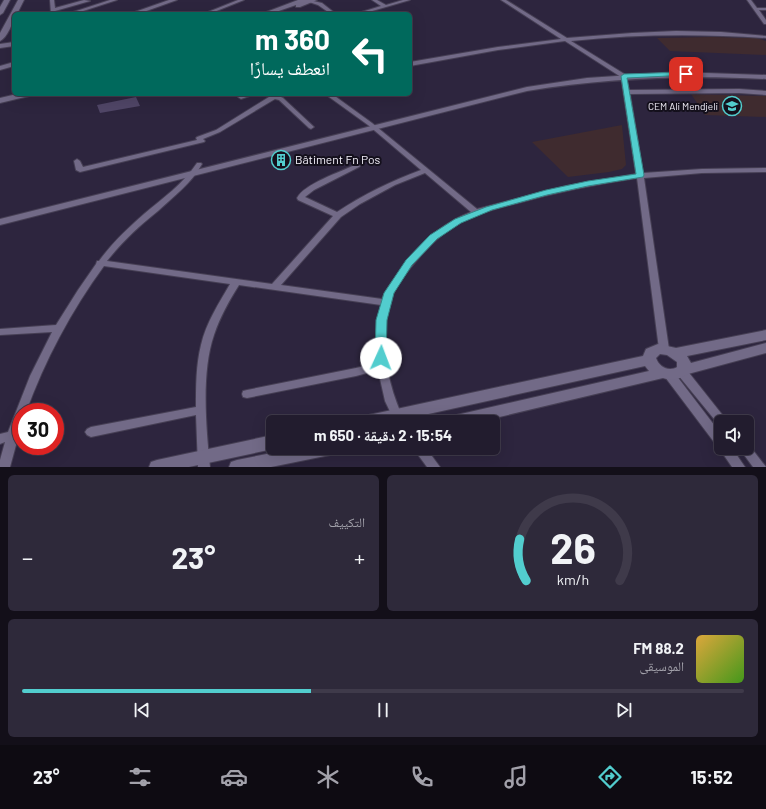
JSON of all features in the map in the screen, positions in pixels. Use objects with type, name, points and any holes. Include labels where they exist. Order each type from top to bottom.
[{"type":"main road","points":[[0,13],[7,0]]},
{"type":"main road","points":[[15,12],[21,0]]},
{"type":"main road","points":[[271,12],[310,0]]},
{"type":"main road","points":[[279,12],[310,0]]},
{"type":"main road","points":[[0,39],[12,17]]},
{"type":"main road","points":[[0,216],[372,126],[523,86],[620,74],[682,70],[766,73]]},
{"type":"main road","points":[[620,74],[686,74],[766,77]]},
{"type":"main road","points":[[0,97],[12,94]]},
{"type":"main road","points":[[0,101],[19,96]]},
{"type":"main road","points":[[0,222],[196,169]]},
{"type":"main road","points":[[670,351],[683,360],[685,367],[674,372],[654,367],[649,360],[650,353],[658,349],[670,351],[766,335]]},
{"type":"main road","points":[[483,415],[674,372],[766,348]]},
{"type":"main road","points":[[411,415],[649,360]]},
{"type":"main road","points":[[157,467],[203,462],[266,444]]},
{"type":"main road","points":[[238,467],[296,455]]},
{"type":"street","points":[[52,0],[52,10]]},
{"type":"street","points":[[52,10],[74,0]]},
{"type":"street","points":[[52,10],[88,1],[86,0]]},
{"type":"street","points":[[76,12],[115,0]]},
{"type":"street","points":[[138,12],[174,0]]},
{"type":"street","points":[[148,12],[183,0]]},
{"type":"street","points":[[210,12],[242,0]]},
{"type":"street","points":[[310,0],[320,4],[331,12]]},
{"type":"street","points":[[374,0],[385,6]]},
{"type":"street","points":[[364,12],[408,0]]},
{"type":"street","points":[[503,0],[620,74],[627,92],[670,351]]},
{"type":"street","points":[[749,0],[766,23]]},
{"type":"street","points":[[756,9],[766,10]]},
{"type":"street","points":[[412,64],[480,50],[566,39],[682,34],[743,34],[766,37]]},
{"type":"street","points":[[0,45],[12,43]]},
{"type":"street","points":[[0,68],[12,65]]},
{"type":"street","points":[[627,92],[739,91],[766,93]]},
{"type":"street","points":[[77,162],[80,170],[202,141],[198,138],[218,131],[275,96]]},
{"type":"street","points":[[278,96],[311,127]]},
{"type":"street","points":[[331,96],[372,126],[478,213]]},
{"type":"street","points":[[338,215],[301,198],[301,196],[311,188],[357,166]]},
{"type":"street","points":[[4,467],[11,436],[32,382],[59,328],[100,263],[124,237],[181,186],[196,169]]},
{"type":"street","points":[[274,287],[338,215],[357,202],[392,183],[426,170]]},
{"type":"street","points":[[397,415],[388,395],[382,365],[382,320],[389,293],[409,263],[434,237],[458,221],[489,208],[546,193],[640,175],[715,170],[766,170]]},
{"type":"street","points":[[100,263],[387,303]]},
{"type":"street","points":[[203,462],[200,410],[204,353],[212,326],[222,305],[236,282]]},
{"type":"street","points":[[0,332],[59,328]]},
{"type":"street","points":[[248,394],[356,372],[382,365]]},
{"type":"street","points":[[674,372],[716,415]]},
{"type":"street","points":[[674,372],[714,432]]},
{"type":"street","points":[[91,432],[200,410]]},
{"type":"street","points":[[0,439],[11,436]]},
{"type":"street","points":[[425,455],[434,467]]},
{"type":"street","points":[[730,455],[739,467]]},
{"type":"street","points":[[751,455],[760,467]]},
{"type":"shaded area","points":[[657,38],[757,38],[766,41],[766,55],[670,51]]},
{"type":"shaded area","name":"CEM Ali Mendjeli","points":[[691,94],[766,96],[766,117],[705,115]]},
{"type":"shaded area","points":[[136,97],[140,106],[100,113],[97,105]]},
{"type":"shaded area","points":[[622,125],[626,165],[622,169],[609,172],[568,177],[532,142]]},
{"type":"place","name":"CEM Ali Mendjeli","points":[[732,106]]},
{"type":"place","name":"Bâtiment Fn Pos","points":[[281,160]]},
{"type":"route","points":[[381,358],[382,320],[389,293],[409,263],[434,237],[458,221],[489,208],[546,193],[640,175],[624,76],[686,74]]}]
